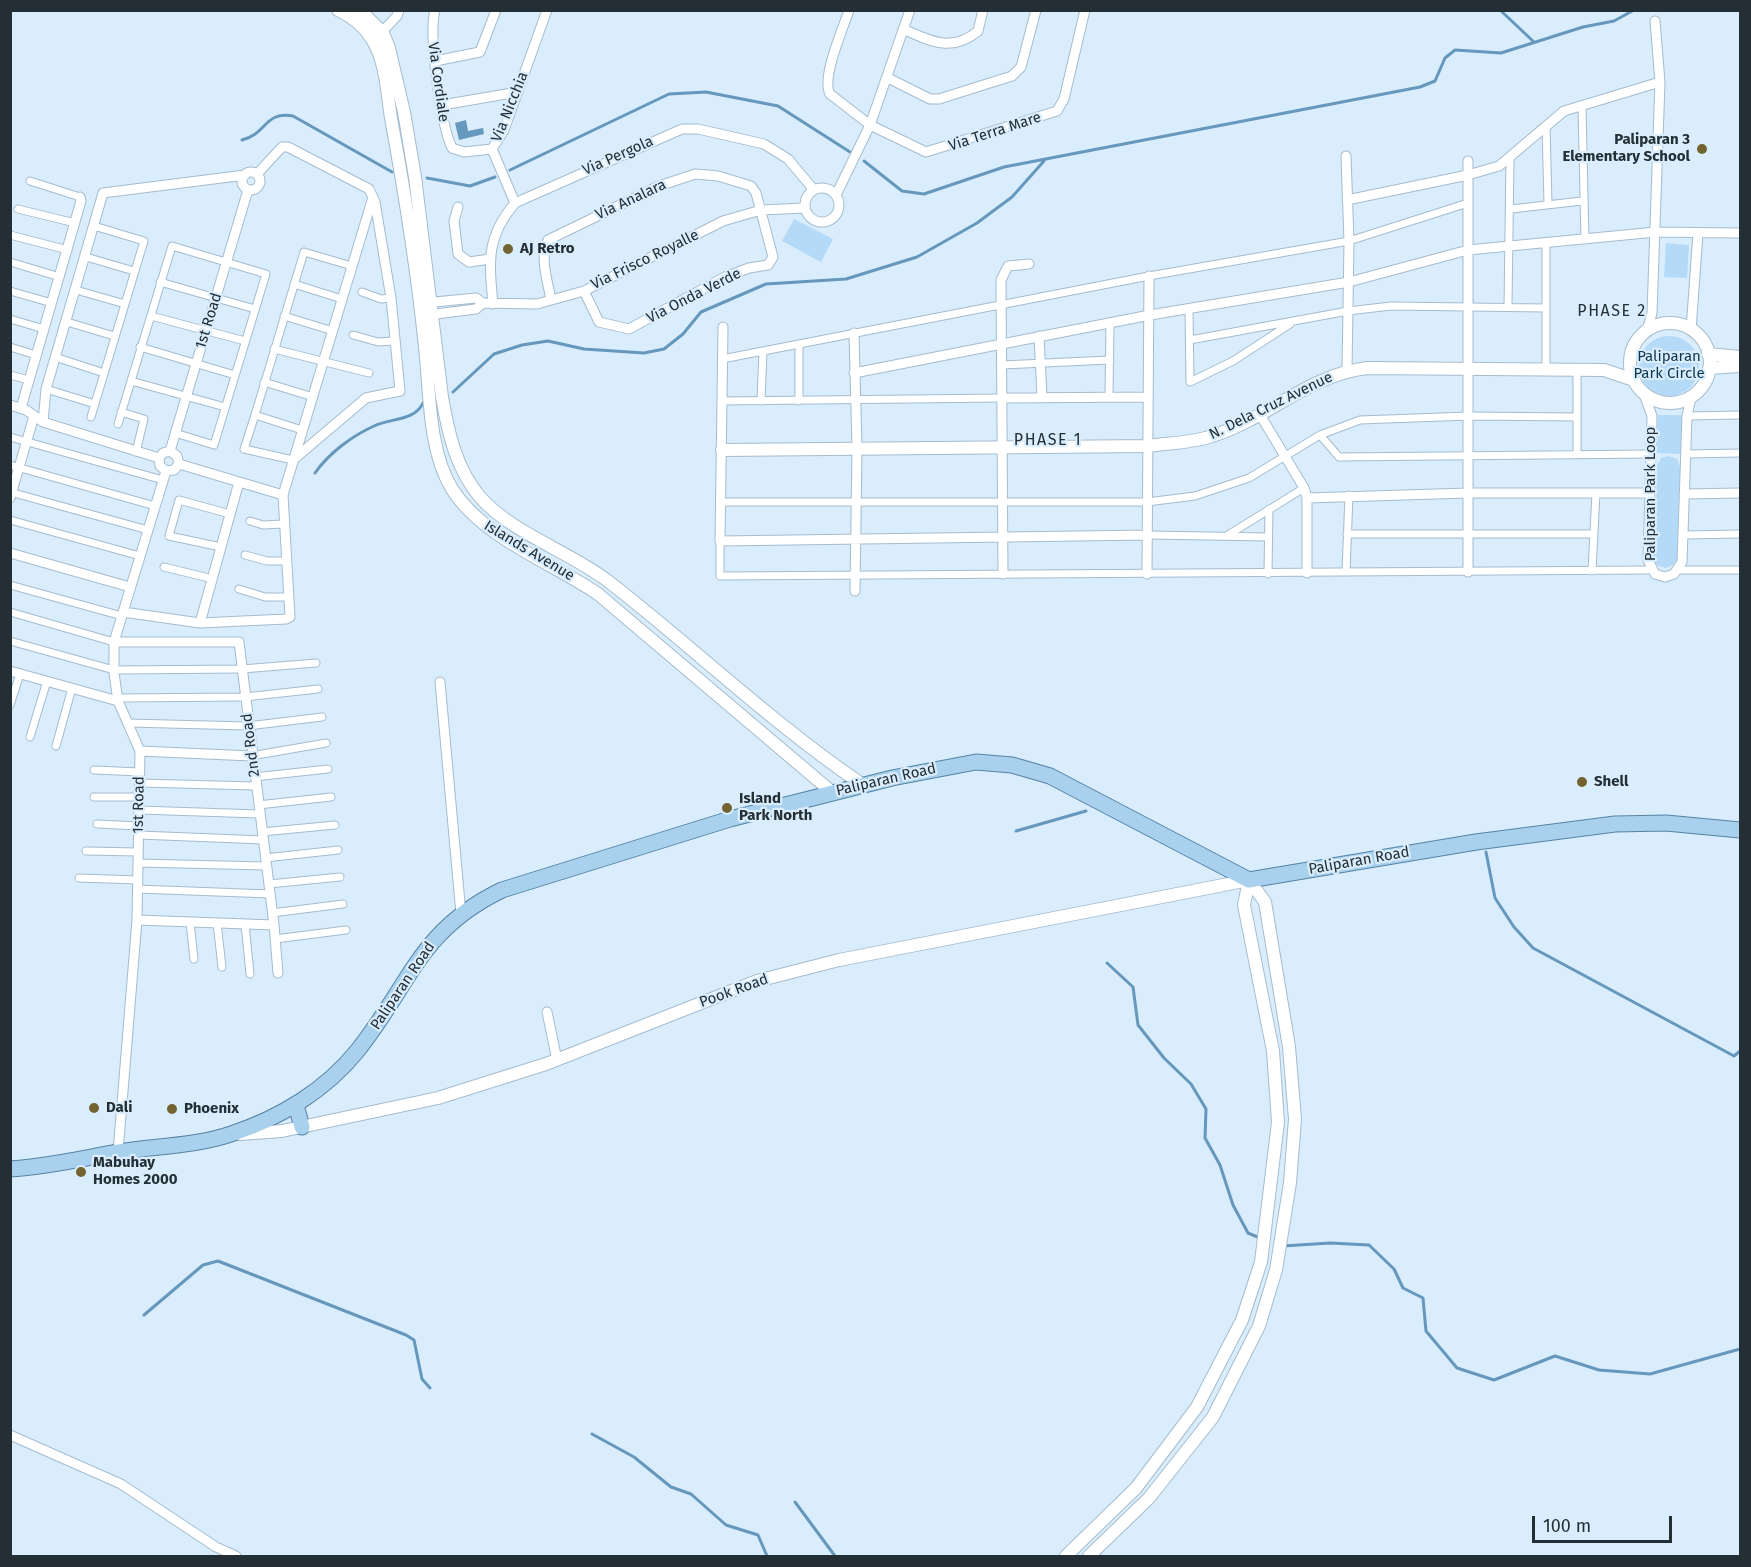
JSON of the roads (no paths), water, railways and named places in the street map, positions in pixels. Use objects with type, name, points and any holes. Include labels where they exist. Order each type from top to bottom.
[{"type":"main road","name":"Paliparan Road","points":[[10,1168],[230,1135],[296,1105],[357,1051],[419,957],[437,936],[461,914],[487,897],[513,886],[730,819],[960,763],[1012,765],[1065,783],[1249,880],[1476,842],[1615,824],[1666,823],[1740,830]]},
{"type":"main road","points":[[296,1105],[302,1127]]},
{"type":"street","name":"Islands Avenue","points":[[338,10],[358,14],[389,48],[406,123],[426,309],[432,435],[451,488],[485,526],[598,594],[833,793]]},
{"type":"street","points":[[378,36],[399,10]]},
{"type":"street","name":"Via Cordiale","points":[[435,10],[431,41],[445,133],[452,148],[464,152],[492,149]]},
{"type":"street","points":[[435,61],[480,52],[496,10]]},
{"type":"street","name":"Via Nicchia","points":[[515,202],[492,149],[504,130],[547,10]]},
{"type":"street","points":[[849,10],[829,73],[827,89],[830,94],[870,125]]},
{"type":"street","points":[[836,195],[828,189],[814,190],[806,197],[805,208],[814,220],[828,221],[838,208],[836,195],[870,125],[910,10]]},
{"type":"street","points":[[903,28],[935,44],[947,44],[978,31],[983,10]]},
{"type":"street","points":[[888,78],[930,99],[939,99],[1012,76],[1022,68],[1036,10]]},
{"type":"street","name":"Via Terra Mare","points":[[870,125],[920,151],[932,152],[1057,111],[1064,99],[1085,10]]},
{"type":"street","points":[[1647,331],[1652,312],[1660,82],[1655,21]]},
{"type":"street","points":[[1347,200],[1468,175],[1499,166],[1564,111],[1660,82]]},
{"type":"street","points":[[442,105],[518,92]]},
{"type":"street","points":[[1582,106],[1582,201],[1585,240]]},
{"type":"street","points":[[1546,125],[1548,204]]},
{"type":"street","name":"Via Pergola","points":[[515,202],[682,129],[698,129],[764,144],[788,159],[814,190]]},
{"type":"street","points":[[257,174],[282,147],[288,147],[369,189],[373,197],[390,298],[400,391],[366,398],[293,460]]},
{"type":"street","points":[[1346,156],[1349,241],[1347,370]]},
{"type":"street","points":[[1508,307],[1510,158]]},
{"type":"street","points":[[1468,161],[1470,456],[1468,572]]},
{"type":"street","points":[[43,422],[46,389],[103,193],[245,175],[249,172],[257,174]]},
{"type":"street","points":[[245,175],[242,183],[248,190],[255,189],[259,184],[257,174]]},
{"type":"street","name":"Via Analara","points":[[551,300],[544,262],[544,248],[548,240],[659,186],[695,174],[718,176],[751,186],[756,193],[761,210]]},
{"type":"street","points":[[21,408],[68,250],[80,197],[30,181]]},
{"type":"street","name":"1st Road","points":[[170,452],[248,190]]},
{"type":"street","points":[[10,585],[123,614],[200,623],[286,619],[291,615],[283,524],[283,495],[373,197]]},
{"type":"street","points":[[1511,209],[1582,201]]},
{"type":"street","points":[[488,304],[490,259],[496,230],[515,202]]},
{"type":"street","points":[[722,359],[1149,276],[1349,241],[1468,203]]},
{"type":"street","points":[[458,207],[454,221],[458,254],[469,262],[490,259]]},
{"type":"street","name":"Via Frisco Royalle","points":[[426,309],[476,309],[488,304],[537,304],[584,291],[723,221],[761,210],[805,208]]},
{"type":"street","points":[[18,209],[75,223]]},
{"type":"street","name":"Via Onda Verde","points":[[584,291],[599,322],[629,328],[725,277],[749,268],[768,265],[773,257],[761,210]]},
{"type":"street","points":[[91,417],[144,241],[94,226]]},
{"type":"street","points":[[854,373],[1110,322],[1349,282],[1468,250],[1656,232],[1740,233]]},
{"type":"street","points":[[1691,330],[1698,233]]},
{"type":"street","points":[[10,235],[68,250]]},
{"type":"street","points":[[1546,244],[1546,369]]},
{"type":"street","points":[[118,424],[171,246],[266,274],[213,445],[176,433]]},
{"type":"street","points":[[293,460],[244,449],[284,316],[304,252],[352,266]]},
{"type":"street","points":[[86,257],[134,271]]},
{"type":"street","points":[[10,262],[60,277]]},
{"type":"street","points":[[1003,574],[1001,280],[1006,267],[1029,264]]},
{"type":"street","points":[[1147,574],[1149,276]]},
{"type":"street","points":[[160,282],[216,296],[255,309]]},
{"type":"street","points":[[294,284],[342,300]]},
{"type":"street","points":[[76,290],[125,304]]},
{"type":"street","points":[[10,291],[52,303]]},
{"type":"street","points":[[362,292],[381,299],[390,298]]},
{"type":"street","points":[[1190,340],[1348,311],[1391,306],[1546,308]]},
{"type":"street","name":"Islands Avenue","points":[[426,309],[448,430],[465,478],[481,498],[495,513],[578,560],[608,581],[741,693],[863,785]]},
{"type":"street","points":[[1189,309],[1190,382],[1233,361],[1294,321]]},
{"type":"street","points":[[151,315],[245,341]]},
{"type":"street","points":[[284,316],[333,331]]},
{"type":"street","points":[[10,319],[44,328]]},
{"type":"street","points":[[67,322],[114,336]]},
{"type":"street","points":[[1109,396],[1110,322]]},
{"type":"street","points":[[1665,324],[1683,326],[1691,330],[1705,345],[1708,354],[1709,368],[1703,384],[1691,397],[1667,403],[1644,394],[1634,380],[1630,358],[1639,338],[1647,331],[1665,324]]},
{"type":"street","points":[[723,327],[720,576],[1652,570]]},
{"type":"street","points":[[854,333],[858,541],[855,591]]},
{"type":"street","points":[[353,335],[378,342],[394,341]]},
{"type":"street","points":[[1039,336],[1038,363],[1042,398]]},
{"type":"street","points":[[799,401],[800,344]]},
{"type":"street","points":[[10,347],[36,355]]},
{"type":"street","points":[[140,347],[235,375]]},
{"type":"street","points":[[274,349],[369,373]]},
{"type":"street","points":[[761,401],[763,351]]},
{"type":"street","points":[[1708,354],[1740,357]]},
{"type":"street","points":[[55,357],[104,373]]},
{"type":"street","name":"N. Dela Cruz Avenue","points":[[1604,370],[1630,358]]},
{"type":"street","points":[[1002,365],[1110,360]]},
{"type":"street","points":[[1709,368],[1740,366]]},
{"type":"street","name":"N. Dela Cruz Avenue","points":[[722,450],[1148,446],[1212,436],[1299,390],[1347,370],[1367,368],[1604,370],[1634,380]]},
{"type":"street","points":[[1576,454],[1577,369]]},
{"type":"street","points":[[10,375],[29,380]]},
{"type":"street","points":[[130,381],[225,407]]},
{"type":"street","points":[[264,382],[313,397]]},
{"type":"street","points":[[46,389],[95,404]]},
{"type":"street","name":"Paliparan Park Loop","points":[[1644,394],[1652,416],[1648,561],[1652,570],[1665,577],[1678,570],[1682,562],[1687,416],[1691,397]]},
{"type":"street","points":[[722,401],[1147,397]]},
{"type":"street","points":[[10,405],[21,408],[43,422],[159,458]]},
{"type":"street","points":[[121,412],[144,419],[136,452]]},
{"type":"street","points":[[1259,413],[1305,493],[1307,573]]},
{"type":"street","points":[[255,415],[302,430]]},
{"type":"street","points":[[1687,416],[1740,415]]},
{"type":"street","points":[[34,416],[27,441],[15,467],[11,494],[148,530]]},
{"type":"street","points":[[720,502],[1147,502],[1195,496],[1249,478],[1320,435],[1360,420],[1469,416],[1576,417]]},
{"type":"street","points":[[1320,435],[1339,457],[1651,454]]},
{"type":"street","points":[[10,436],[165,476],[179,464]]},
{"type":"street","points":[[159,458],[164,453],[170,452],[177,456],[179,464]]},
{"type":"street","points":[[1686,454],[1740,453]]},
{"type":"street","points":[[159,458],[165,476]]},
{"type":"street","points":[[179,464],[283,495]]},
{"type":"street","points":[[15,467],[155,506]]},
{"type":"street","name":"1st Road","points":[[118,1152],[137,920],[141,751],[118,700],[114,670],[114,642],[165,476]]},
{"type":"street","points":[[200,623],[239,482]]},
{"type":"street","points":[[1228,535],[1269,509],[1305,493],[1349,495],[1650,493]]},
{"type":"street","points":[[1684,494],[1740,493]]},
{"type":"street","points":[[1592,572],[1596,494]]},
{"type":"street","points":[[1346,572],[1349,495]]},
{"type":"street","points":[[221,547],[169,536],[179,500],[230,514]]},
{"type":"street","points":[[1268,574],[1269,509]]},
{"type":"street","points":[[10,520],[140,556]]},
{"type":"street","points":[[250,521],[263,525],[283,524]]},
{"type":"street","points":[[1347,534],[1594,534]]},
{"type":"street","points":[[1683,535],[1740,534]]},
{"type":"street","points":[[720,541],[1002,539],[1148,535],[1269,537]]},
{"type":"street","points":[[10,553],[130,587]]},
{"type":"street","points":[[245,555],[267,561],[286,561]]},
{"type":"street","points":[[164,567],[213,579]]},
{"type":"street","points":[[1678,570],[1740,570]]},
{"type":"street","points":[[239,589],[265,597],[289,597]]},
{"type":"street","points":[[10,612],[114,642]]},
{"type":"street","points":[[10,640],[114,670],[242,669],[316,663]]},
{"type":"street","name":"2nd Road","points":[[114,642],[239,642],[278,973]]},
{"type":"street","points":[[10,705],[15,673],[118,700],[245,697],[318,689]]},
{"type":"street","points":[[30,738],[47,681]]},
{"type":"street","points":[[440,682],[461,914]]},
{"type":"street","points":[[56,746],[72,688]]},
{"type":"street","points":[[128,723],[248,726],[322,717]]},
{"type":"street","points":[[141,751],[251,756],[326,743]]},
{"type":"street","points":[[140,783],[255,782],[328,769]]},
{"type":"street","points":[[94,770],[140,772]]},
{"type":"street","points":[[94,797],[140,797]]},
{"type":"street","points":[[139,810],[259,810],[331,797]]},
{"type":"street","points":[[97,824],[139,830],[262,836],[335,825]]},
{"type":"street","points":[[138,863],[266,862],[338,850]]},
{"type":"street","points":[[86,851],[138,852]]},
{"type":"street","points":[[79,878],[137,884],[269,889],[340,877]]},
{"type":"street","points":[[1089,1557],[1149,1498],[1213,1417],[1259,1326],[1276,1270],[1290,1184],[1295,1119],[1289,1047],[1265,902],[1249,880]]},
{"type":"street","points":[[1066,1557],[1137,1488],[1197,1407],[1242,1320],[1261,1262],[1278,1122],[1274,1051],[1244,905],[1249,880]]},
{"type":"street","name":"Pook Road","points":[[230,1135],[302,1127],[417,1104],[557,1060],[768,978],[839,960],[1249,880]]},
{"type":"street","points":[[272,913],[343,904]]},
{"type":"street","points":[[137,920],[274,925]]},
{"type":"street","points":[[190,922],[194,959]]},
{"type":"street","points":[[217,923],[222,967]]},
{"type":"street","points":[[245,924],[250,974]]},
{"type":"street","points":[[275,939],[346,930]]},
{"type":"street","points":[[547,1012],[557,1060]]},
{"type":"street","points":[[1274,1051],[1289,1047]]},
{"type":"street","points":[[10,1435],[121,1484],[216,1547],[236,1557]]},
{"type":"waterway","points":[[1500,10],[1534,42]]},
{"type":"waterway","points":[[864,161],[902,191],[924,194],[1004,167],[1420,87],[1435,81],[1445,58],[1455,50],[1501,53],[1583,27],[1614,21],[1634,10]]},
{"type":"waterway","points":[[510,170],[669,94],[706,92],[778,106],[850,152]]},
{"type":"waterway","points":[[242,140],[256,133],[276,117],[293,116],[392,172]]},
{"type":"waterway","points":[[453,392],[494,354],[522,345],[548,341],[584,349],[644,353],[664,349],[683,334],[701,312],[766,284],[846,279],[917,257],[977,223],[1012,197],[1044,161]]},
{"type":"waterway","points":[[427,178],[470,186],[495,177]]},
{"type":"waterway","points":[[315,473],[334,452],[349,440],[380,423],[408,416],[419,409],[423,403]]},
{"type":"waterway","points":[[1016,831],[1086,811]]},
{"type":"waterway","points":[[1486,852],[1495,898],[1514,927],[1533,948],[1734,1056],[1740,1051]]},
{"type":"waterway","points":[[1107,963],[1133,987],[1138,1025],[1164,1058],[1191,1084],[1206,1109],[1205,1138],[1220,1165],[1233,1205],[1248,1233],[1260,1238]]},
{"type":"waterway","points":[[1283,1246],[1330,1243],[1369,1245],[1394,1269],[1403,1288],[1423,1298],[1426,1331],[1457,1368],[1494,1380],[1555,1356],[1599,1370],[1650,1374],[1740,1349]]},
{"type":"waterway","points":[[144,1315],[203,1265],[218,1261],[406,1335],[414,1340],[422,1379],[430,1388]]},
{"type":"waterway","points":[[592,1434],[634,1457],[671,1487],[691,1494],[726,1525],[758,1535],[767,1556]]},
{"type":"waterway","points":[[795,1502],[835,1556]]},
{"type":"place","name":"Paliparan 3 Elementary School","points":[[1702,149]]},
{"type":"place","name":"AJ Retro","points":[[508,249]]},
{"type":"place","name":"Shell","points":[[1582,782]]},
{"type":"place","name":"Island Park North","points":[[727,808]]},
{"type":"place","name":"Dali","points":[[94,1108]]},
{"type":"place","name":"Phoenix","points":[[172,1109]]},
{"type":"place","name":"Mabuhay Homes 2000","points":[[81,1172]]},
{"type":"district","name":"PHASE 2","points":[[1612,312]]},
{"type":"district","name":"PHASE 1","points":[[1048,441]]},
{"type":"park label","name":"Paliparan Park Circle","points":[[1669,366]]}]
